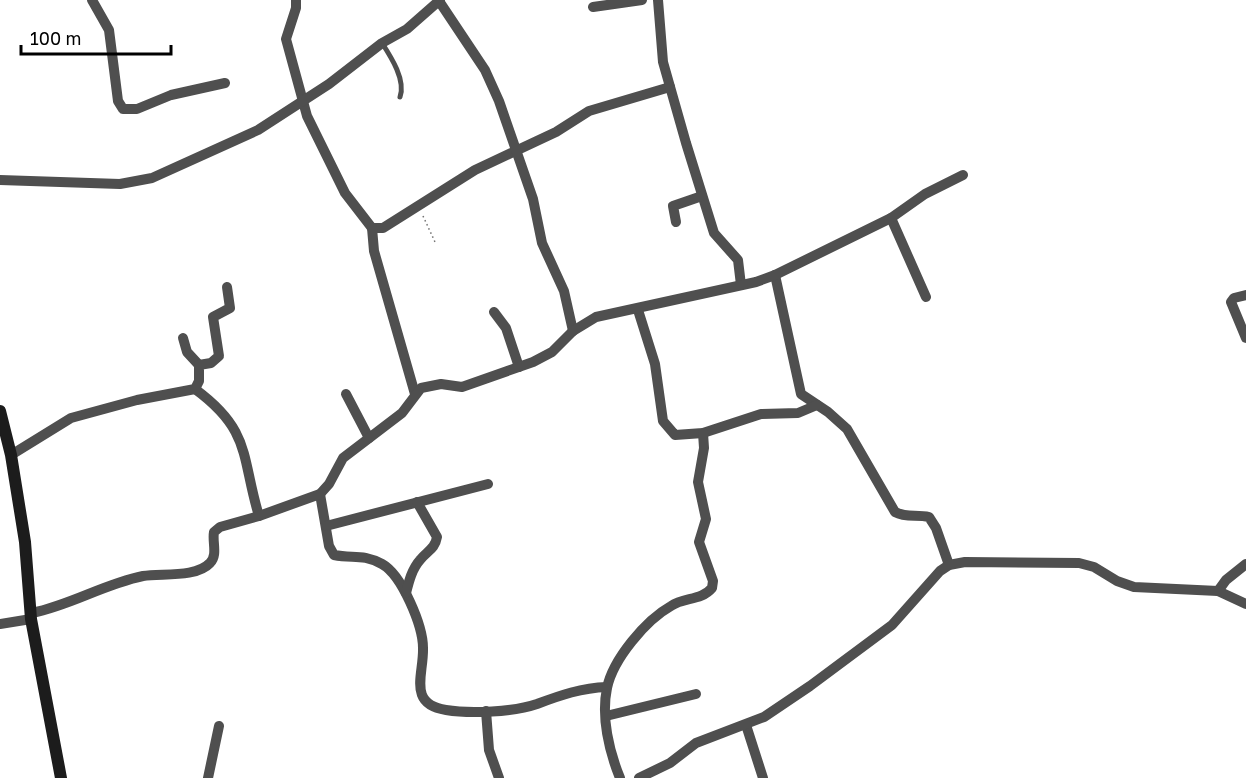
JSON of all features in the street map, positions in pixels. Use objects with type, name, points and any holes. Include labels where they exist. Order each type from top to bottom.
[{"type":"street","points":[[93,0],[109,30],[118,101],[123,109],[137,109],[171,95],[225,83]]},
{"type":"street","points":[[296,0],[296,8],[286,39],[307,116],[345,193],[372,228],[374,251],[415,394]]},
{"type":"street","points":[[0,180],[135,183],[242,138],[329,84],[354,62],[407,29],[439,0],[485,70],[533,199],[542,243],[564,291],[573,331]]},
{"type":"street","points":[[593,7],[642,0]]},
{"type":"street","points":[[658,0],[662,22],[660,43],[670,87],[714,233],[738,260],[741,285]]},
{"type":"street","points":[[372,228],[383,228],[475,170],[556,132],[589,111],[670,87]]},
{"type":"street","points":[[0,624],[32,616],[141,577],[201,569],[210,564],[214,558],[214,532],[220,527],[260,516],[320,494],[329,484],[343,458],[402,412],[415,394],[429,385],[462,387],[519,367],[552,352],[573,331],[596,317],[638,310],[776,275],[891,218],[925,194],[963,175]]},
{"type":"street","points":[[676,222],[673,206],[702,196]]},
{"type":"street","points":[[891,218],[926,297]]},
{"type":"street","points":[[776,275],[801,394],[840,421],[856,441],[895,512],[903,516],[916,514],[929,517],[936,528],[950,565]]},
{"type":"street","points":[[199,365],[211,363],[219,356],[213,317],[230,308],[227,287]]},
{"type":"street","points":[[1246,295],[1234,298],[1231,302],[1246,338]]},
{"type":"street","points":[[638,310],[655,364],[663,421],[675,435],[703,433],[761,414],[798,413],[817,405]]},
{"type":"street","points":[[494,312],[506,327],[519,367]]},
{"type":"street","points":[[183,338],[187,352],[199,365],[199,381],[195,389]]},
{"type":"street","points":[[11,455],[71,418],[137,400],[195,389]]},
{"type":"street","points":[[195,389],[222,413],[243,446],[260,516]]},
{"type":"street","points":[[346,394],[369,438]]},
{"type":"street","points":[[0,411],[3,437],[11,455],[25,542],[32,616],[61,778]]},
{"type":"street","points":[[620,778],[611,757],[606,716],[607,687],[621,658],[653,618],[674,604],[698,598],[712,588],[712,580],[699,542],[706,519],[698,482],[704,448],[703,433]]},
{"type":"street","points":[[326,526],[488,484]]},
{"type":"street","points":[[320,494],[329,546],[334,555],[365,557],[384,565],[394,572],[406,593],[423,645],[419,684],[422,694],[432,705],[444,710],[486,711],[527,706],[568,691],[607,687]]},
{"type":"street","points":[[406,593],[410,576],[419,561],[436,546],[437,537],[417,502]]},
{"type":"street","points":[[639,778],[670,763],[696,743],[746,725],[778,708],[867,646],[892,625],[940,571],[950,565],[965,562],[1079,563],[1094,567],[1117,581],[1134,587],[1218,591],[1246,604]]},
{"type":"street","points":[[1218,591],[1226,580],[1246,564]]},
{"type":"street","points":[[606,716],[696,694]]},
{"type":"street","points":[[486,711],[489,750],[499,778]]},
{"type":"street","points":[[746,725],[763,778]]},
{"type":"street","points":[[208,778],[219,726]]},
{"type":"lane","points":[[382,43],[399,76],[402,92],[400,97]]},
{"type":"path","points":[[418,207],[435,242]]}]
